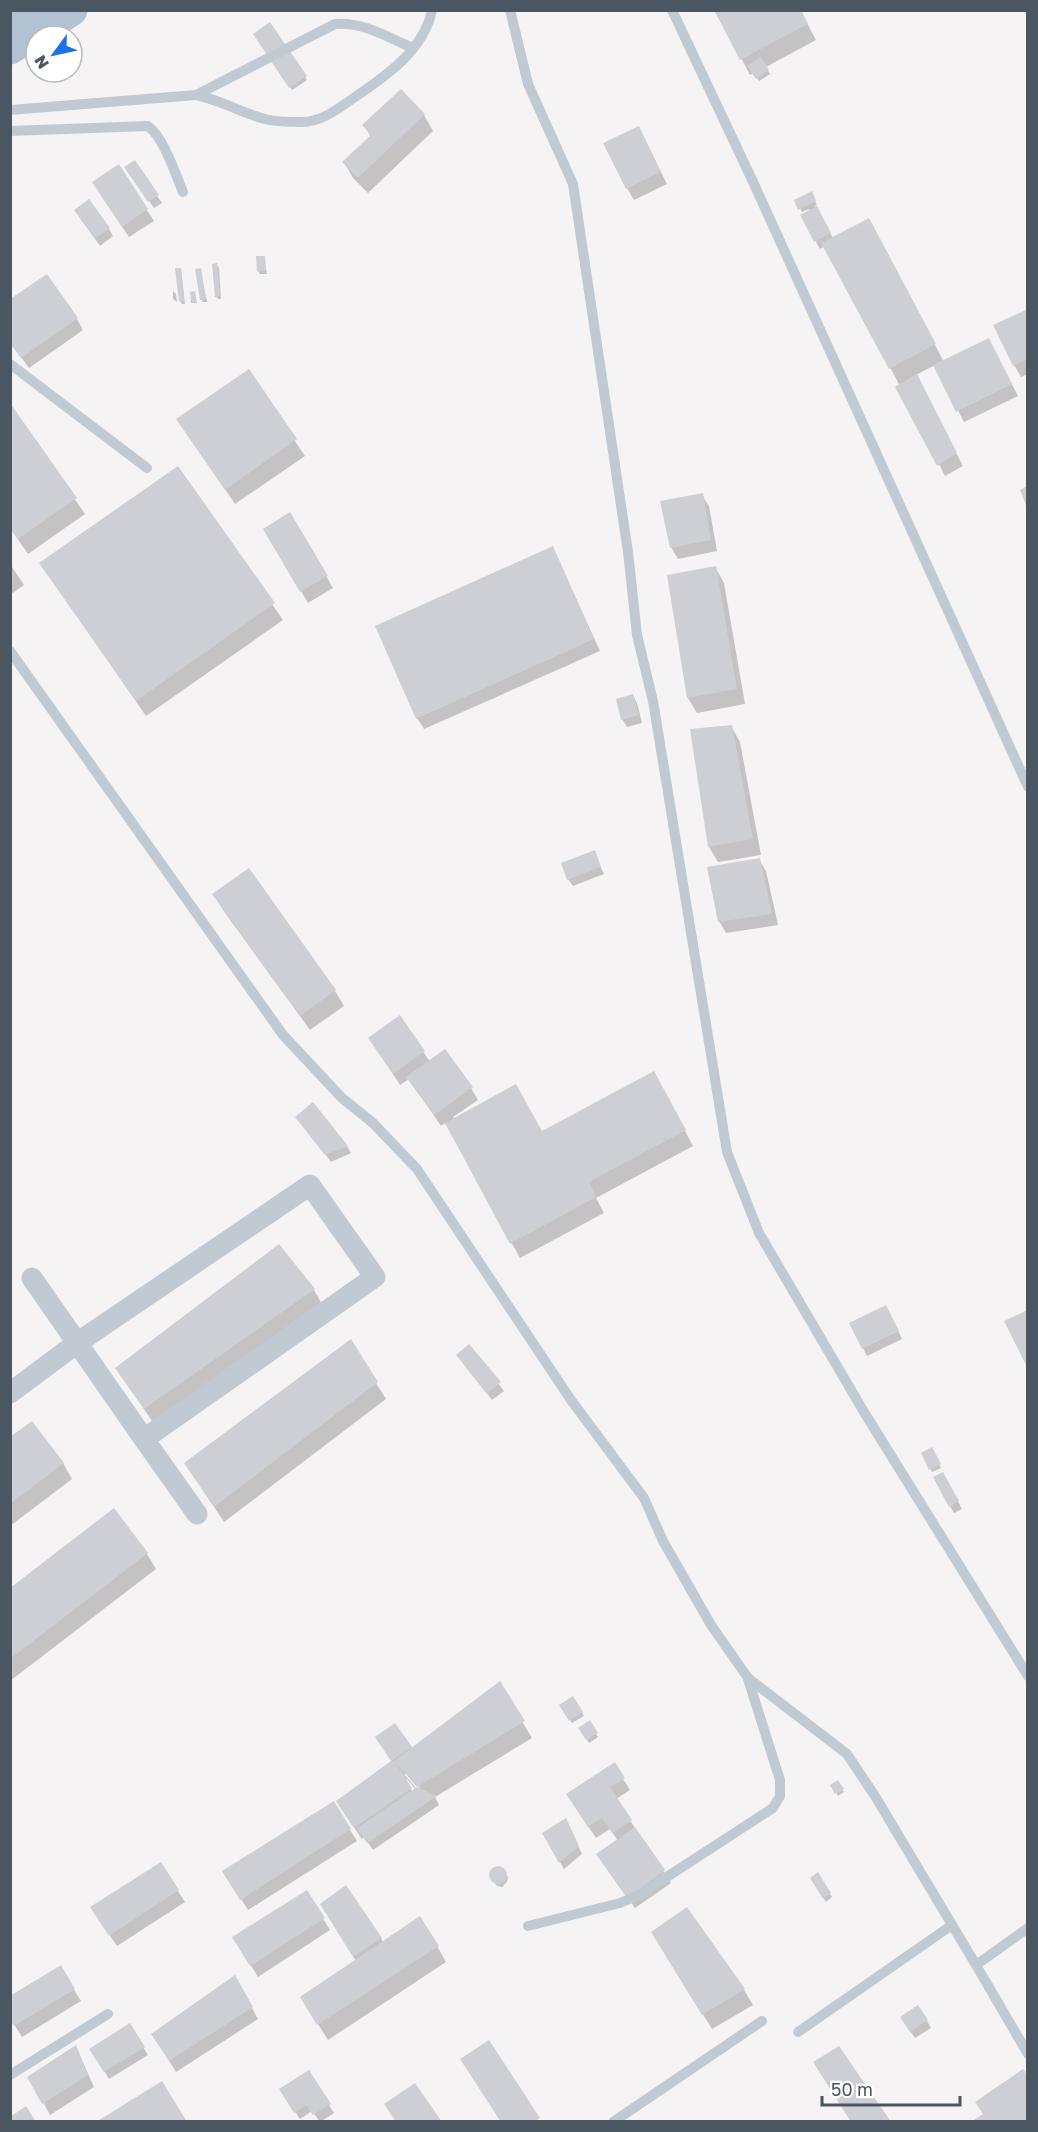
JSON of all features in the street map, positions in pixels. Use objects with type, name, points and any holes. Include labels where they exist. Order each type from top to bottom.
[{"type":"main road","points":[[10,17],[21,10]]},
{"type":"main road","points":[[10,48],[71,10]]},
{"type":"street","points":[[10,1393],[77,1343],[310,1185],[375,1276],[144,1439]]},
{"type":"street","points":[[32,1278],[197,1514]]},
{"type":"lane","points":[[10,110],[196,95],[213,98],[266,119],[304,122],[328,116],[390,73],[413,48],[430,21],[432,10]]},
{"type":"lane","points":[[510,10],[528,84],[573,184],[628,552],[637,635],[653,701],[727,1152],[759,1233],[864,1412],[1028,1676]]},
{"type":"lane","points":[[672,10],[754,184],[1028,787]]},
{"type":"lane","points":[[196,95],[335,24],[346,22],[363,27],[413,48]]},
{"type":"lane","points":[[10,131],[148,126],[154,130],[160,141],[183,192]]},
{"type":"lane","points":[[10,364],[147,468]]},
{"type":"lane","points":[[10,651],[283,1035],[342,1098],[374,1123],[417,1169],[571,1400],[644,1498],[663,1541],[711,1625],[748,1678],[780,1779],[780,1796],[773,1808],[639,1896],[620,1903],[528,1926]]},
{"type":"lane","points":[[748,1678],[847,1754],[875,1796],[1028,2054]]},
{"type":"lane","points":[[798,2032],[952,1925]]},
{"type":"lane","points":[[976,1965],[1028,1928]]},
{"type":"lane","points":[[10,2075],[108,2014]]},
{"type":"lane","points":[[613,2121],[762,2021]]},
{"type":"building","points":[[714,10],[801,10],[808,24],[740,60]]},
{"type":"building","points":[[270,22],[307,76],[289,88],[253,34]]},
{"type":"building","points":[[761,57],[769,70],[756,79],[747,66]]},
{"type":"building","points":[[401,89],[425,114],[358,178],[342,162],[371,135],[362,125]]},
{"type":"building","points":[[639,126],[661,172],[626,189],[603,143]]},
{"type":"building","points":[[135,160],[159,195],[148,202],[124,167]]},
{"type":"building","points":[[119,164],[148,209],[122,227],[92,182]]},
{"type":"building","points":[[812,191],[816,201],[798,210],[794,200]]},
{"type":"building","points":[[89,199],[110,228],[95,239],[74,210]]},
{"type":"building","points":[[817,206],[831,233],[814,242],[800,215]]},
{"type":"building","points":[[869,218],[936,344],[889,369],[821,243]]},
{"type":"building","points":[[256,256],[265,256],[266,271],[257,271]]},
{"type":"building","points":[[217,263],[220,296],[215,297],[212,264]]},
{"type":"building","points":[[175,268],[181,268],[184,301],[179,301]]},
{"type":"building","points":[[201,268],[206,299],[200,300],[195,269]]},
{"type":"building","points":[[47,274],[78,318],[21,358],[10,343],[10,299]]},
{"type":"building","points":[[195,291],[197,303],[191,303],[190,292]]},
{"type":"building","points":[[1028,309],[1028,359],[1013,366],[993,325]]},
{"type":"building","points":[[989,338],[1012,384],[956,412],[933,365]]},
{"type":"building","points":[[249,369],[297,439],[225,490],[176,419]]},
{"type":"building","points":[[917,374],[957,453],[937,466],[895,387]]},
{"type":"building","points":[[10,403],[77,498],[18,539],[10,528]]},
{"type":"building","points":[[178,466],[275,603],[136,701],[39,563]]},
{"type":"building","points":[[1028,486],[1028,508],[1027,508],[1020,490]]},
{"type":"building","points":[[703,493],[711,540],[670,548],[660,501]]},
{"type":"building","points":[[290,512],[328,576],[300,592],[263,529]]},
{"type":"building","points":[[553,546],[594,639],[416,719],[375,626]]},
{"type":"building","points":[[716,566],[737,689],[687,698],[667,575]]},
{"type":"building","points":[[633,694],[639,715],[621,720],[616,699]]},
{"type":"building","points":[[732,725],[753,839],[708,847],[690,729]]},
{"type":"building","points":[[595,850],[601,867],[567,880],[561,863]]},
{"type":"building","points":[[760,858],[772,914],[718,922],[707,867]]},
{"type":"building","points":[[249,868],[336,990],[300,1016],[212,894]]},
{"type":"building","points":[[400,1015],[425,1051],[393,1074],[368,1038]]},
{"type":"building","points":[[445,1049],[473,1087],[434,1115],[406,1077]]},
{"type":"building","points":[[654,1071],[686,1130],[589,1182],[596,1197],[510,1244],[445,1123],[516,1084],[542,1131]]},
{"type":"building","points":[[313,1102],[348,1146],[325,1155],[295,1117]]},
{"type":"building","points":[[279,1244],[315,1289],[144,1409],[115,1368]]},
{"type":"building","points":[[886,1305],[899,1331],[862,1349],[849,1323]]},
{"type":"building","points":[[1028,1310],[1028,1369],[1004,1321]]},
{"type":"building","points":[[351,1339],[378,1382],[214,1507],[184,1463]]},
{"type":"building","points":[[469,1344],[501,1382],[487,1394],[456,1355]]},
{"type":"building","points":[[32,1421],[64,1463],[10,1504],[10,1437]]},
{"type":"building","points":[[932,1447],[941,1464],[929,1470],[921,1453]]},
{"type":"building","points":[[943,1472],[959,1501],[949,1507],[933,1477]]},
{"type":"building","points":[[114,1508],[148,1553],[10,1659],[10,1588]]},
{"type":"building","points":[[500,1681],[525,1721],[417,1787],[394,1761]]},
{"type":"building","points":[[573,1696],[583,1712],[569,1721],[559,1705]]},
{"type":"building","points":[[590,1720],[598,1733],[586,1740],[578,1728]]},
{"type":"building","points":[[395,1723],[412,1747],[391,1761],[375,1737]]},
{"type":"building","points":[[394,1761],[412,1788],[354,1828],[336,1801]]},
{"type":"building","points":[[615,1762],[625,1778],[610,1787],[632,1820],[612,1833],[602,1818],[588,1827],[566,1794]]},
{"type":"building","points":[[838,1780],[844,1789],[835,1794],[830,1785]]},
{"type":"building","points":[[417,1787],[437,1796],[367,1843],[357,1828]]},
{"type":"building","points":[[334,1801],[351,1829],[240,1900],[222,1871]]},
{"type":"building","points":[[566,1818],[579,1846],[559,1863],[542,1833]]},
{"type":"building","points":[[635,1827],[665,1870],[627,1898],[596,1854]]},
{"type":"building","points":[[161,1862],[179,1890],[109,1936],[90,1907]]},
{"type":"building","points":[[498,1866],[506,1871],[507,1875],[502,1883],[498,1884],[490,1879],[489,1875],[494,1867]]},
{"type":"building","points":[[818,1872],[831,1893],[823,1899],[810,1878]]},
{"type":"building","points":[[346,1885],[382,1938],[353,1957],[320,1904]]},
{"type":"building","points":[[307,1890],[325,1918],[250,1966],[232,1937]]},
{"type":"building","points":[[687,1907],[745,1989],[702,2015],[651,1932]]},
{"type":"building","points":[[420,1916],[439,1946],[317,2025],[300,1997]]},
{"type":"building","points":[[61,1965],[75,1989],[14,2026],[10,2020],[10,1996]]},
{"type":"building","points":[[235,1975],[253,2007],[169,2061],[151,2034]]},
{"type":"building","points":[[918,2005],[928,2020],[910,2032],[900,2017]]},
{"type":"building","points":[[130,2023],[145,2047],[104,2072],[89,2049]]},
{"type":"building","points":[[489,2040],[540,2118],[535,2122],[501,2122],[460,2059]]},
{"type":"building","points":[[76,2045],[88,2075],[42,2104],[27,2077]]},
{"type":"building","points":[[839,2046],[891,2122],[851,2122],[813,2062]]},
{"type":"building","points":[[1023,2069],[1028,2076],[1028,2122],[971,2122],[983,2114],[975,2102]]},
{"type":"building","points":[[309,2070],[331,2104],[313,2115],[306,2105],[294,2113],[279,2089]]},
{"type":"building","points":[[162,2081],[187,2122],[96,2122]]},
{"type":"building","points":[[415,2083],[442,2122],[396,2122],[384,2104]]},
{"type":"building","points":[[26,2106],[36,2122],[10,2122],[10,2117]]}]
